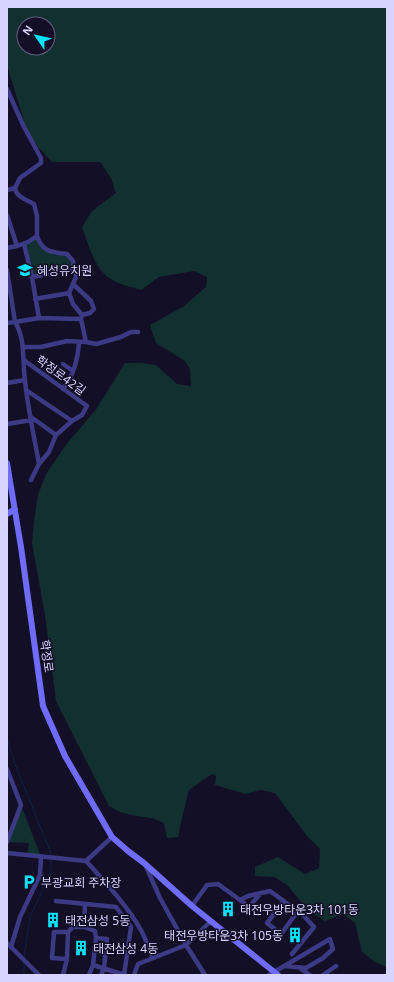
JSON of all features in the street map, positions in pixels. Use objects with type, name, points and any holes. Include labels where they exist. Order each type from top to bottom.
[{"type":"main road","name":"학정로","points":[[7,463],[43,706],[65,756],[112,837],[144,862],[192,906],[274,974]]},
{"type":"main road","points":[[7,514],[15,509]]},
{"type":"street","points":[[7,89],[24,127],[41,158],[41,163],[20,178],[15,188],[15,192],[20,197],[34,204],[37,216],[37,236],[43,247],[49,251],[67,254],[73,261],[76,272],[69,293],[73,304],[81,317],[86,342]]},
{"type":"street","points":[[7,190],[15,188]]},
{"type":"street","points":[[7,215],[17,246]]},
{"type":"street","points":[[7,248],[24,244],[37,236]]},
{"type":"street","points":[[24,244],[32,277],[39,318]]},
{"type":"street","points":[[32,277],[74,269]]},
{"type":"street","name":"학정로42길","points":[[7,270],[14,322],[20,331],[23,347],[26,390],[38,464]]},
{"type":"street","points":[[7,323],[39,318],[81,317],[90,313],[94,309],[91,301],[73,284]]},
{"type":"street","points":[[35,299],[69,293]]},
{"type":"street","points":[[23,347],[41,347],[67,341],[96,344],[121,337],[132,332],[138,332]]},
{"type":"street","points":[[63,389],[68,382],[78,357],[79,342]]},
{"type":"street","name":"학정로42길","points":[[24,361],[87,406],[82,415],[72,421],[56,435],[49,452],[38,464]]},
{"type":"street","points":[[63,364],[73,371]]},
{"type":"street","points":[[7,383],[25,380]]},
{"type":"street","points":[[26,390],[72,421]]},
{"type":"street","points":[[7,424],[31,419],[56,435]]},
{"type":"street","points":[[31,480],[38,464]]},
{"type":"street","points":[[7,769],[21,805],[7,842]]},
{"type":"street","points":[[86,861],[112,837]]},
{"type":"street","points":[[7,853],[41,858],[86,861],[113,891],[128,911],[142,932],[153,958]]},
{"type":"street","points":[[11,947],[20,917],[40,875],[41,858]]},
{"type":"street","points":[[144,862],[148,873],[186,945],[205,975]]},
{"type":"street","points":[[192,906],[207,885],[218,884],[249,907],[261,893]]},
{"type":"street","points":[[240,900],[248,896],[270,891],[298,911],[314,927],[292,954]]},
{"type":"street","points":[[56,901],[116,907],[131,927],[125,975],[94,965]]},
{"type":"street","points":[[284,901],[267,923],[281,934],[298,911]]},
{"type":"street","points":[[84,927],[85,904]]},
{"type":"street","points":[[134,975],[138,964],[186,945],[211,921]]},
{"type":"street","points":[[63,975],[67,959],[68,932],[73,927],[84,927],[95,932],[94,965],[89,975]]},
{"type":"street","points":[[67,959],[52,958],[54,932],[68,932]]},
{"type":"street","points":[[96,938],[107,939],[104,968],[101,975]]},
{"type":"street","name":"학정로","points":[[274,974],[330,939],[333,949],[323,958],[306,968],[300,968]]},
{"type":"street","points":[[7,943],[39,975]]},
{"type":"street","points":[[297,948],[302,956]]},
{"type":"street","points":[[285,966],[300,968],[310,975]]},
{"type":"street","points":[[323,975],[336,966]]},
{"type":"green space","points":[[7,7],[387,7],[387,967],[375,962],[362,952],[355,923],[343,914],[325,921],[308,910],[287,885],[274,877],[255,876],[255,867],[278,857],[305,874],[319,868],[320,849],[307,836],[275,793],[261,790],[246,794],[215,785],[216,776],[212,774],[189,790],[178,837],[167,838],[164,823],[152,818],[120,812],[109,806],[56,701],[45,615],[32,543],[38,495],[46,474],[65,446],[97,408],[125,363],[156,365],[177,384],[191,386],[190,369],[185,361],[156,343],[150,325],[184,306],[206,287],[207,277],[194,271],[159,277],[141,290],[118,283],[105,275],[96,263],[82,227],[92,211],[116,193],[111,178],[100,162],[52,162],[38,147],[27,131],[7,65]]},
{"type":"green space","points":[[37,237],[43,247],[67,254],[73,268],[33,276],[26,245]]},
{"type":"green space","points":[[21,805],[41,857],[27,856],[29,843],[7,842]]},
{"type":"waterway","points":[[7,739],[15,764],[51,856]]},
{"type":"waterway","points":[[24,957],[30,917],[51,872],[51,859]]},
{"type":"waterway","points":[[24,962],[24,975]]},
{"type":"place","name":"혜성유치원","points":[[25,270]]},
{"type":"place","name":"부광교회 주차장","points":[[29,882]]},
{"type":"place","name":"태전우방타운3차 101동","points":[[228,909]]},
{"type":"place","name":"태전삼성 5동","points":[[53,920]]},
{"type":"place","name":"태전우방타운3차 105동","points":[[295,935]]},
{"type":"place","name":"태전삼성 4동","points":[[81,948]]}]
